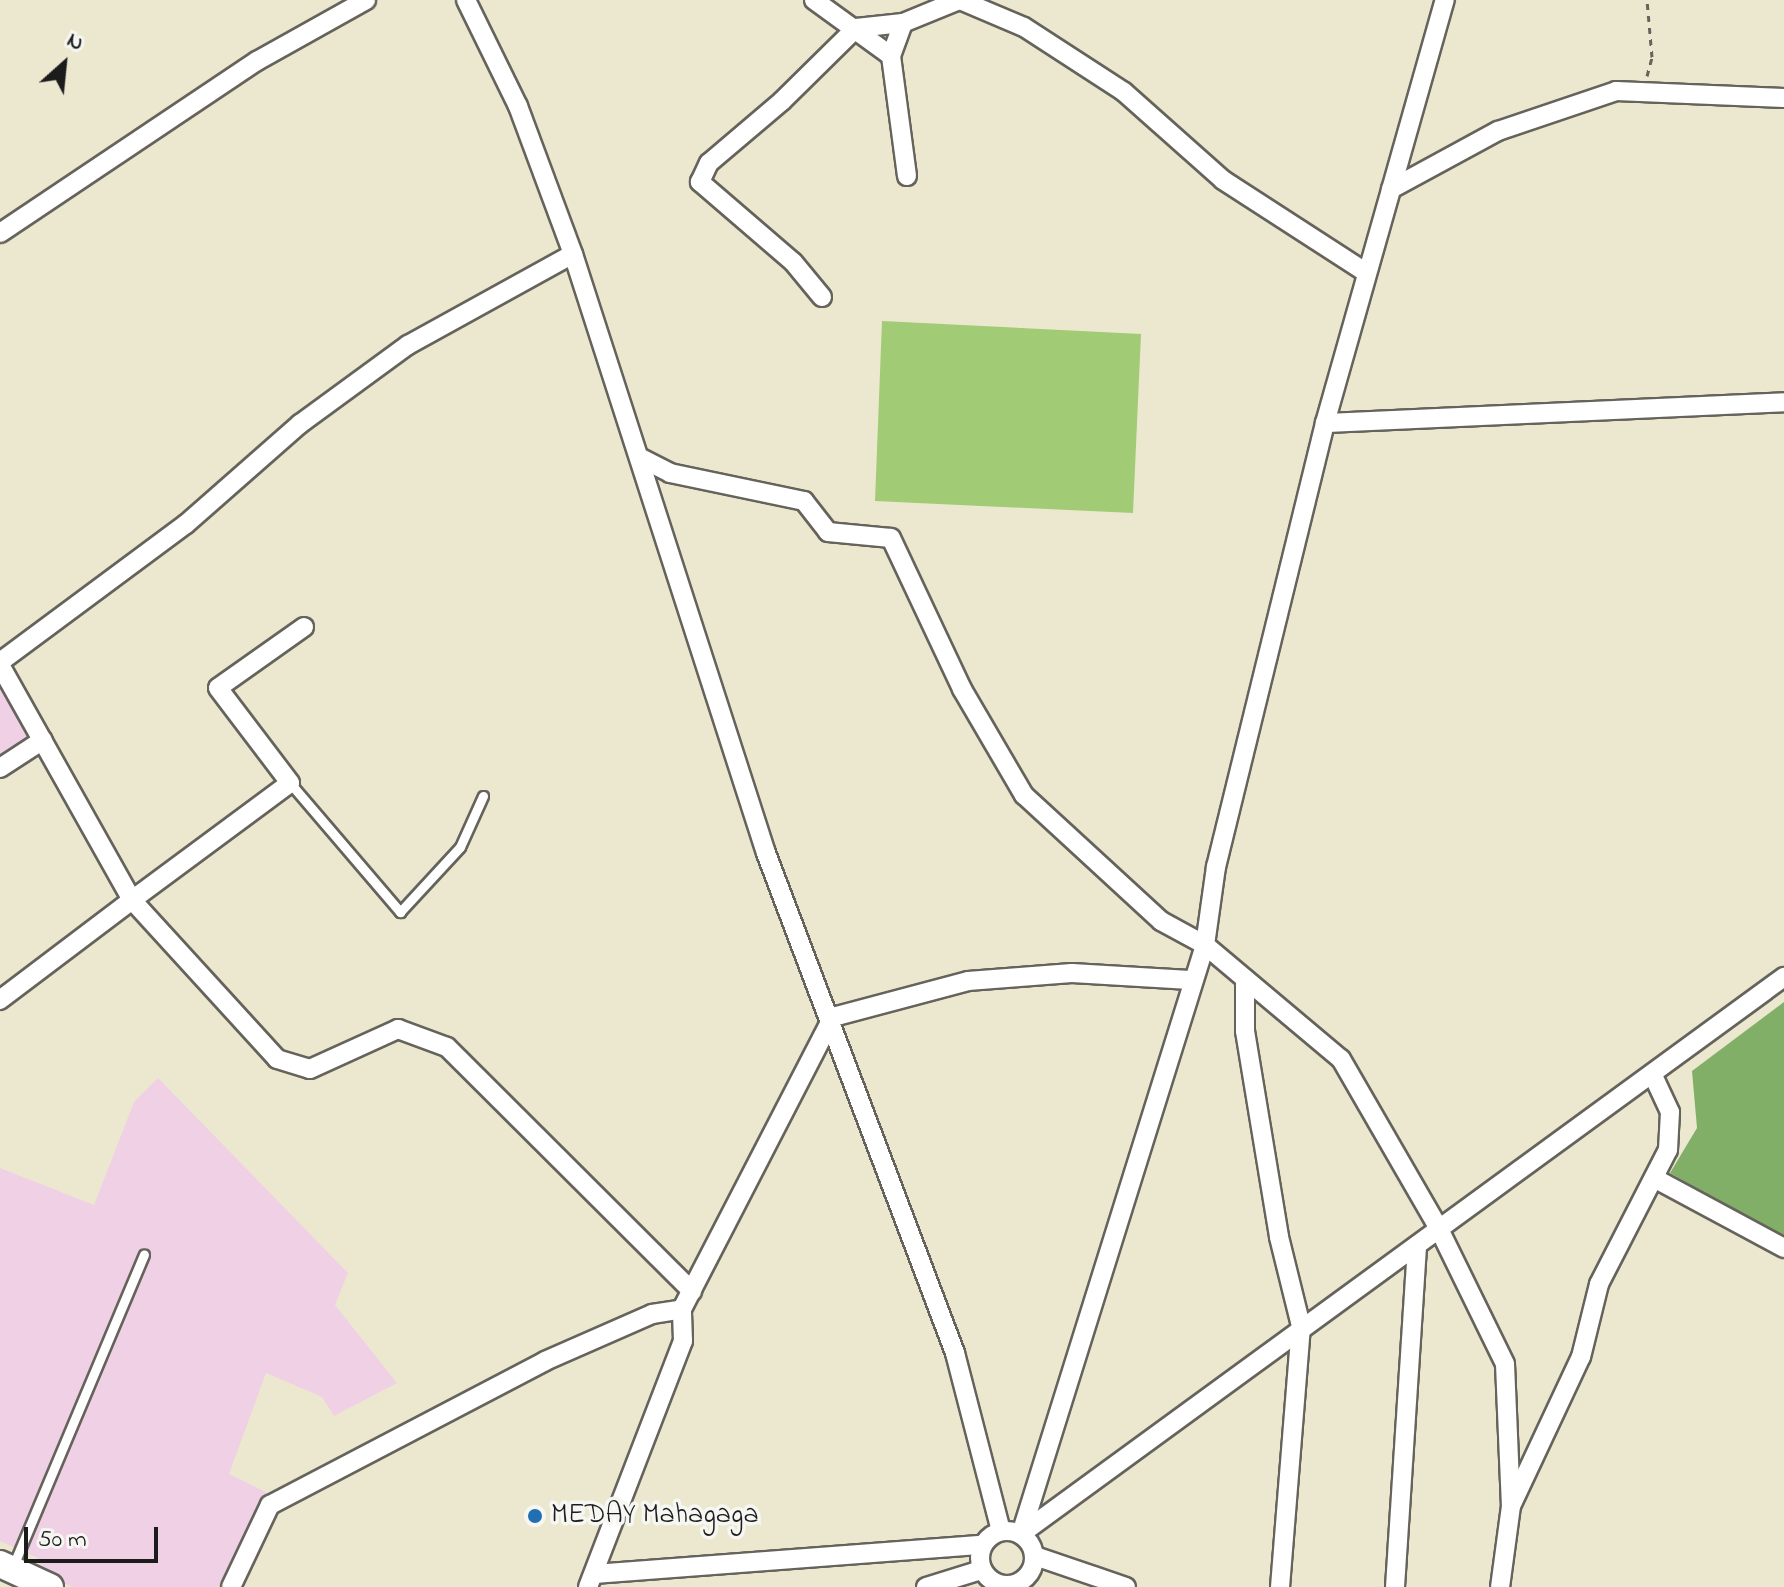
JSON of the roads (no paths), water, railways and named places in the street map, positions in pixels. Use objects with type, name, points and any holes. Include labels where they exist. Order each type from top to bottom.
[{"type":"main road","points":[[6,1567],[50,1587]]},
{"type":"street","points":[[0,233],[257,61],[366,0]]},
{"type":"street","points":[[466,0],[518,106],[573,254],[766,853],[833,1017],[955,1353],[1001,1531]]},
{"type":"street","points":[[814,0],[891,56]]},
{"type":"street","points":[[822,297],[793,262],[700,182],[709,163],[782,101],[856,28],[903,23],[960,0],[1024,27],[1124,92],[1223,180],[1367,273]]},
{"type":"street","points":[[1033,1572],[1021,1534],[1190,980],[1205,945],[1216,867],[1325,423],[1445,0]]},
{"type":"street","points":[[903,23],[891,56],[907,176]]},
{"type":"street","points":[[1391,189],[1498,131],[1616,91],[1784,98]]},
{"type":"street","points":[[573,254],[408,345],[300,424],[186,524],[0,664],[132,900],[277,1059],[310,1069],[398,1029],[447,1047],[692,1291]]},
{"type":"street","points":[[1325,423],[1784,402]]},
{"type":"street","points":[[641,458],[670,473],[804,501],[828,532],[891,538],[962,689],[1024,795],[1161,921],[1205,945],[1245,984],[1341,1059],[1439,1229],[1505,1364],[1511,1506],[1500,1587]]},
{"type":"street","points":[[0,1000],[290,783],[218,688],[304,627]]},
{"type":"street","points":[[0,768],[43,740]]},
{"type":"street","points":[[1190,980],[1072,973],[968,981],[833,1017],[682,1309],[683,1341],[591,1580],[982,1545],[1001,1531],[1021,1534],[1301,1326],[1654,1077],[1784,977]]},
{"type":"street","points":[[1245,984],[1245,1031],[1279,1237],[1301,1326],[1280,1587]]},
{"type":"street","points":[[1511,1506],[1581,1357],[1599,1284],[1668,1150],[1670,1112],[1654,1077]]},
{"type":"street","points":[[1654,1178],[1784,1248]]},
{"type":"street","points":[[1395,1587],[1417,1246]]},
{"type":"street","points":[[231,1587],[270,1505],[545,1361],[652,1314],[682,1309]]},
{"type":"street","points":[[981,1570],[982,1545]]},
{"type":"street","points":[[981,1570],[1002,1586],[1033,1572],[1126,1587]]},
{"type":"street","points":[[926,1587],[981,1570]]},
{"type":"lane","points":[[290,783],[400,912],[460,847],[483,796]]},
{"type":"lane","points":[[6,1567],[144,1254]]},
{"type":"place","name":"MEDAY Mahagaga","points":[[535,1516]]}]
